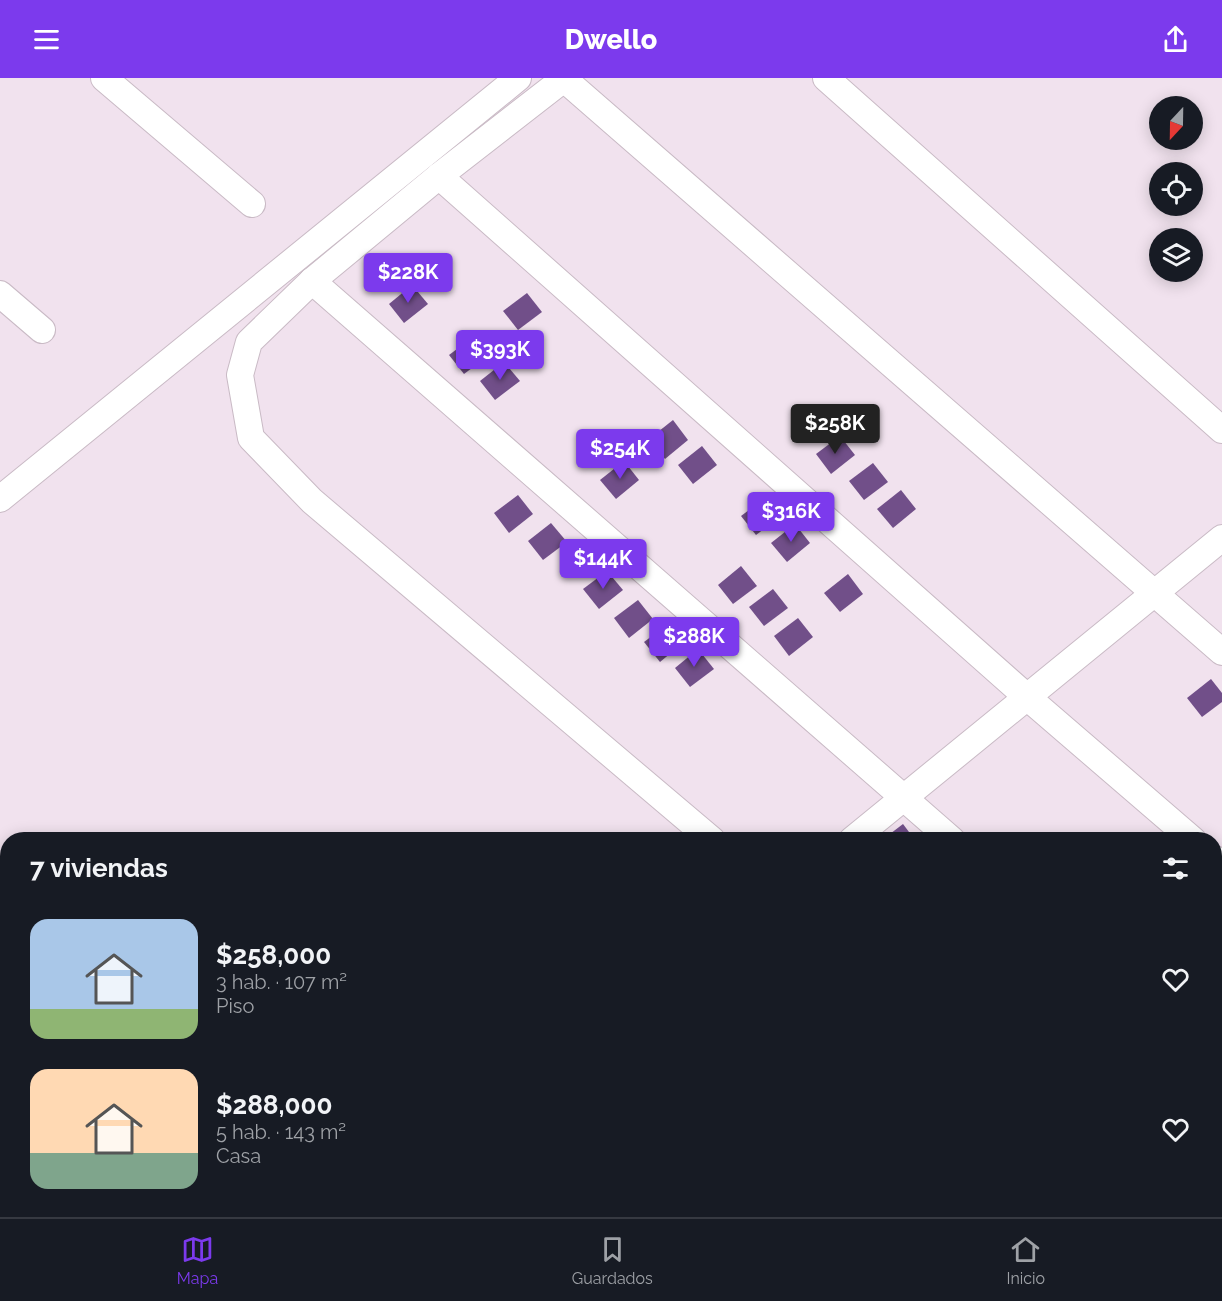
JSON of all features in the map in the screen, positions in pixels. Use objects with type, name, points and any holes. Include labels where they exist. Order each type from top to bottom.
[{"type":"street","points":[[104,78],[252,204]]},
{"type":"street","points":[[0,499],[518,78]]},
{"type":"street","points":[[703,832],[312,501],[251,438],[240,375],[249,342],[312,280],[564,78],[1222,652]]},
{"type":"street","points":[[826,78],[1222,430]]},
{"type":"street","points":[[439,176],[1027,698],[1184,832]]},
{"type":"street","points":[[312,280],[943,832]]},
{"type":"street","points":[[0,294],[42,330]]},
{"type":"street","points":[[862,832],[1222,538]]},
{"type":"building","points":[[412,285],[428,304],[404,323],[389,304]]},
{"type":"building","points":[[527,293],[542,312],[518,330],[503,311]]},
{"type":"building","points":[[473,337],[488,356],[464,374],[449,355]]},
{"type":"building","points":[[504,362],[520,381],[495,400],[480,381]]},
{"type":"building","points":[[673,420],[688,440],[665,459],[649,439]]},
{"type":"building","points":[[840,436],[855,455],[831,474],[816,454]]},
{"type":"building","points":[[702,446],[717,465],[693,484],[678,465]]},
{"type":"building","points":[[624,461],[639,480],[616,499],[600,480]]},
{"type":"building","points":[[873,463],[888,482],[864,500],[849,481]]},
{"type":"building","points":[[901,490],[916,509],[893,528],[877,509]]},
{"type":"building","points":[[518,495],[533,514],[509,533],[494,513]]},
{"type":"building","points":[[765,498],[780,517],[756,535],[741,516]]},
{"type":"building","points":[[551,523],[567,542],[543,560],[528,541]]},
{"type":"building","points":[[795,524],[810,543],[787,562],[771,543]]},
{"type":"building","points":[[741,566],[757,586],[733,604],[718,585]]},
{"type":"building","points":[[607,571],[623,590],[599,609],[583,589]]},
{"type":"building","points":[[848,574],[863,594],[840,612],[824,593]]},
{"type":"building","points":[[773,589],[788,608],[764,626],[749,607]]},
{"type":"building","points":[[638,600],[653,619],[629,638],[614,618]]},
{"type":"building","points":[[798,618],[813,637],[789,656],[774,636]]},
{"type":"building","points":[[668,624],[683,643],[660,662],[644,642]]},
{"type":"building","points":[[698,649],[714,669],[690,687],[675,668]]},
{"type":"building","points":[[1211,679],[1222,693],[1222,702],[1202,717],[1187,698]]},
{"type":"building","points":[[903,824],[909,832],[892,832]]}]
